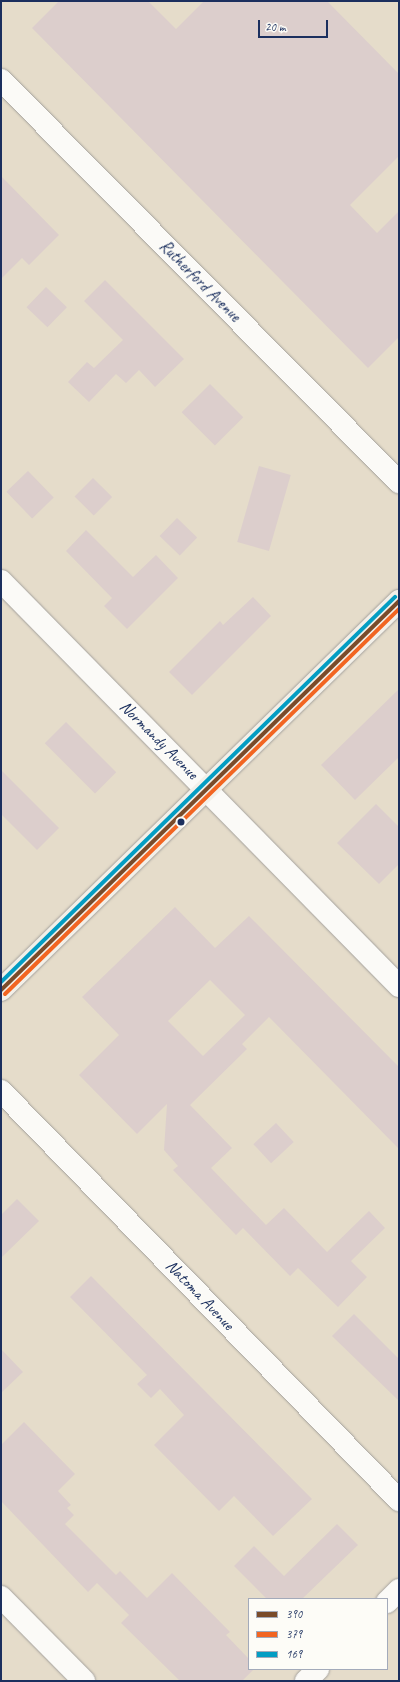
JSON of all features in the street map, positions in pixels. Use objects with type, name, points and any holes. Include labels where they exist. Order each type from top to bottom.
[{"type":"main road","points":[[1,990],[399,601]]},
{"type":"street","name":"Rutherford Avenue","points":[[1,80],[399,482]]},
{"type":"street","name":"Normandy Avenue","points":[[1,581],[399,986]]},
{"type":"street","name":"Natoma Avenue","points":[[1,1091],[399,1500]]},
{"type":"street","points":[[388,1601],[399,1590]]},
{"type":"street","points":[[1,1597],[84,1681]]},
{"type":"street","points":[[306,1681],[317,1670]]},
{"type":"building","points":[[59,1],[148,1],[176,29],[204,1],[327,1],[399,74],[399,156],[350,205],[377,233],[399,211],[399,337],[368,368],[32,28]]},
{"type":"building","points":[[1,176],[59,235],[29,265],[22,258],[1,279]]},
{"type":"building","points":[[105,280],[184,359],[155,387],[139,370],[126,383],[116,374],[89,402],[68,382],[87,362],[94,368],[123,340],[84,301]]},
{"type":"building","points":[[46,287],[67,307],[47,327],[27,307]]},
{"type":"building","points":[[210,384],[243,417],[215,446],[182,412]]},
{"type":"building","points":[[259,466],[291,475],[269,551],[237,542]]},
{"type":"building","points":[[28,471],[54,498],[32,518],[6,492]]},
{"type":"building","points":[[93,478],[112,497],[94,515],[75,496]]},
{"type":"building","points":[[177,518],[197,537],[180,555],[160,536]]},
{"type":"building","points":[[86,530],[133,577],[156,555],[178,578],[127,629],[104,606],[112,598],[66,551]]},
{"type":"building","points":[[253,597],[271,616],[192,695],[169,672],[220,621],[223,625]]},
{"type":"building","points":[[399,689],[399,757],[355,800],[321,765]]},
{"type":"building","points":[[66,722],[116,772],[95,793],[45,743]]},
{"type":"building","points":[[1,770],[59,828],[37,850],[1,814]]},
{"type":"building","points":[[376,804],[399,827],[399,864],[379,884],[337,843]]},
{"type":"building","points":[[175,907],[215,948],[249,916],[399,1067],[399,1149],[269,1017],[242,1044],[247,1049],[190,1105],[232,1148],[211,1168],[266,1225],[284,1208],[327,1252],[369,1211],[385,1228],[351,1261],[367,1277],[338,1307],[298,1268],[290,1276],[243,1228],[236,1235],[173,1170],[178,1166],[164,1150],[167,1104],[137,1134],[79,1075],[119,1035],[82,997]],"holes":[[[210,980],[245,1015],[203,1056],[168,1021]]]},
{"type":"building","points":[[276,1123],[294,1142],[271,1163],[253,1144]]},
{"type":"building","points":[[17,1199],[39,1221],[1,1258],[1,1215]]},
{"type":"building","points":[[91,1276],[312,1499],[273,1536],[234,1496],[219,1511],[154,1445],[184,1415],[160,1389],[151,1398],[137,1384],[147,1375],[70,1297]]},
{"type":"building","points":[[354,1314],[399,1359],[399,1401],[332,1336]]},
{"type":"building","points":[[1,1349],[23,1372],[1,1393]]},
{"type":"building","points":[[24,1422],[75,1474],[58,1491],[71,1505],[67,1508],[74,1515],[65,1524],[116,1575],[120,1571],[147,1598],[172,1573],[230,1632],[226,1635],[248,1658],[248,1670],[253,1670],[242,1681],[180,1681],[121,1623],[129,1615],[97,1583],[88,1592],[1,1501],[1,1445]]},
{"type":"building","points":[[337,1524],[358,1545],[303,1598],[266,1598],[234,1566],[254,1546],[284,1576]]},
{"type":"transit line","name":"169","points":[[1,982],[395,597]]},
{"type":"transit line","name":"390","points":[[1,990],[399,601]]},
{"type":"transit line","name":"379","points":[[5,994],[399,609]]}]
